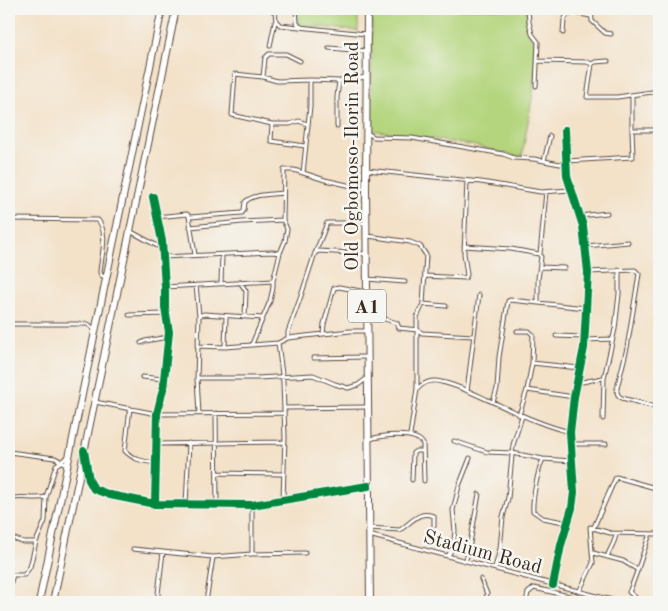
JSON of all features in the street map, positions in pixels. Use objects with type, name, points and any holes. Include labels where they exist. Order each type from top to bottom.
[{"type":"highway","points":[[39,602],[162,9]]},
{"type":"highway","points":[[53,602],[176,9]]},
{"type":"highway","name":"Old Ogbomoso-Ilorin Road","points":[[367,9],[367,407],[370,602]]},
{"type":"street","points":[[269,9],[275,12],[276,21],[270,46]]},
{"type":"street","points":[[296,9],[297,23],[302,27]]},
{"type":"street","points":[[528,9],[528,22],[532,34],[538,42],[536,86]]},
{"type":"street","points":[[592,9],[592,21],[601,30],[611,34]]},
{"type":"street","points":[[563,33],[564,20],[567,15],[574,13],[591,16]]},
{"type":"street","points":[[276,21],[280,25],[367,34]]},
{"type":"street","points":[[329,48],[366,51]]},
{"type":"street","points":[[263,77],[265,58],[269,54],[286,54],[300,61]]},
{"type":"street","points":[[538,62],[587,62],[592,64],[608,61]]},
{"type":"street","points":[[592,64],[587,97],[617,97],[659,91]]},
{"type":"street","points":[[307,124],[299,121],[290,124],[272,124],[232,114],[235,74],[263,77],[277,81],[339,81],[366,76]]},
{"type":"street","points":[[303,173],[310,80]]},
{"type":"street","points":[[337,126],[339,81]]},
{"type":"street","points":[[366,133],[374,137],[412,138],[503,154],[514,158],[560,164],[567,161],[633,158],[632,95]]},
{"type":"street","points":[[272,124],[272,141],[305,146]]},
{"type":"street","points":[[553,585],[561,545],[572,508],[574,492],[570,432],[584,338],[588,272],[586,246],[580,216],[568,176],[565,130]]},
{"type":"street","points":[[632,130],[657,130]]},
{"type":"street","points":[[544,161],[550,136]]},
{"type":"street","points":[[366,145],[374,137]]},
{"type":"street","points":[[252,344],[272,295],[273,281],[285,241],[287,229],[283,220],[284,170],[288,169],[366,189]]},
{"type":"street","points":[[366,170],[546,192],[571,190]]},
{"type":"street","points":[[425,276],[466,277],[464,246],[467,181]]},
{"type":"street","points":[[538,303],[538,279],[546,192]]},
{"type":"street","points":[[243,222],[242,213],[247,199],[283,193]]},
{"type":"street","points":[[153,197],[162,248],[168,337],[164,379],[157,414],[155,504]]},
{"type":"street","points":[[156,217],[187,214],[190,217],[242,213]]},
{"type":"street","points":[[580,216],[607,213]]},
{"type":"street","points":[[190,217],[195,255]]},
{"type":"street","points":[[9,219],[98,220],[104,229],[100,272],[106,278]]},
{"type":"street","points":[[190,227],[283,220]]},
{"type":"street","points":[[288,338],[313,256],[327,223],[367,224]]},
{"type":"street","points":[[130,231],[162,248]]},
{"type":"street","points":[[367,236],[410,242],[420,246],[426,255],[423,304],[417,318],[420,332],[417,337],[414,420],[410,435]]},
{"type":"street","points":[[586,246],[628,242]]},
{"type":"street","points":[[464,246],[510,249],[540,255]]},
{"type":"street","points":[[316,251],[367,254]]},
{"type":"street","points":[[162,257],[280,253]]},
{"type":"street","points":[[221,283],[223,254]]},
{"type":"street","points":[[540,266],[565,268]]},
{"type":"street","points":[[603,419],[604,378],[613,339],[619,294],[619,270]]},
{"type":"street","points":[[588,272],[635,270],[639,274],[627,348],[617,393],[622,398],[659,408]]},
{"type":"street","points":[[367,279],[404,282]]},
{"type":"street","points":[[165,287],[273,281]]},
{"type":"street","points":[[240,282],[246,291],[245,317]]},
{"type":"street","points":[[196,285],[199,316],[197,346],[199,414]]},
{"type":"street","points":[[323,334],[334,288],[340,287],[367,292]]},
{"type":"street","points":[[467,391],[479,295]]},
{"type":"street","points":[[492,402],[497,388],[499,356],[508,301],[586,308]]},
{"type":"street","points":[[423,304],[446,306]]},
{"type":"street","points":[[129,315],[166,314]]},
{"type":"street","points":[[199,316],[204,314],[263,318]]},
{"type":"street","points":[[225,346],[226,316]]},
{"type":"street","points":[[385,318],[397,323],[399,328],[420,332],[473,336]]},
{"type":"street","points":[[9,324],[88,324],[95,330]]},
{"type":"street","points":[[495,568],[508,498],[512,453],[532,363],[533,333],[517,331]]},
{"type":"street","points":[[197,346],[278,343],[288,338],[367,332]]},
{"type":"street","points":[[556,336],[613,339]]},
{"type":"street","points":[[141,343],[145,340],[168,337]]},
{"type":"street","points":[[278,343],[284,408],[283,500]]},
{"type":"street","points":[[313,358],[367,357]]},
{"type":"street","points":[[532,363],[579,368]]},
{"type":"street","points":[[197,378],[222,379],[313,375],[348,388],[358,385],[367,378]]},
{"type":"street","points":[[142,377],[164,379]]},
{"type":"street","points":[[577,383],[604,378]]},
{"type":"street","points":[[416,389],[423,383],[440,381],[520,415],[570,432]]},
{"type":"street","points":[[527,390],[574,397]]},
{"type":"street","points":[[94,402],[157,414],[284,413]]},
{"type":"street","points":[[284,408],[367,407]]},
{"type":"street","points":[[130,408],[125,451],[132,458],[139,461],[155,463]]},
{"type":"street","points":[[216,413],[217,505]]},
{"type":"street","points":[[368,440],[377,436],[410,435],[422,442],[424,481]]},
{"type":"street","points":[[454,441],[487,452],[512,453],[543,459],[572,461]]},
{"type":"street","points":[[157,444],[284,442]]},
{"type":"street","points":[[186,505],[189,443]]},
{"type":"street","points":[[572,444],[606,444]]},
{"type":"street","points":[[412,480],[413,453],[423,451]]},
{"type":"street","points":[[9,452],[52,457],[67,466]]},
{"type":"street","points":[[84,452],[89,480],[94,489],[110,495],[155,504],[252,506],[368,486]]},
{"type":"street","points":[[9,588],[11,575],[26,574],[30,567],[36,542],[45,521],[46,497],[56,465],[69,456]]},
{"type":"street","points":[[448,556],[453,547],[455,532],[453,510],[458,486],[470,458]]},
{"type":"street","points":[[543,459],[538,473],[532,504],[533,511],[543,518],[568,523]]},
{"type":"street","points":[[217,473],[283,474]]},
{"type":"street","points":[[593,529],[616,477],[659,489]]},
{"type":"street","points":[[464,561],[468,554],[479,494]]},
{"type":"street","points":[[9,499],[46,497]]},
{"type":"street","points":[[252,506],[252,554]]},
{"type":"street","points":[[368,528],[400,530],[412,520],[425,514],[434,516],[434,526]]},
{"type":"street","points":[[579,592],[593,565],[589,528],[616,534],[659,534]]},
{"type":"street","points":[[607,557],[611,546],[615,542],[616,534]]},
{"type":"street","points":[[634,602],[635,597],[629,592],[650,534]]},
{"type":"street","name":"Stadium Road","points":[[368,535],[619,602]]},
{"type":"street","points":[[16,540],[36,542]]},
{"type":"street","points":[[133,549],[212,558],[252,554],[305,553]]},
{"type":"street","points":[[156,602],[163,552]]},
{"type":"street","points":[[592,553],[626,562],[638,570]]},
{"type":"street","points":[[206,602],[212,558]]},
{"type":"street","points":[[480,579],[487,594],[485,602]]},
{"type":"street","points":[[526,602],[528,593],[534,588],[569,596],[569,602]]},
{"type":"green space","points":[[297,9],[358,9],[358,31],[301,25],[298,22]]},
{"type":"green space","points":[[372,9],[526,9],[530,36],[537,46],[533,93],[522,156],[471,145],[371,130]]},
{"type":"cycle path","points":[[553,585],[561,545],[572,508],[574,492],[570,432],[574,397],[584,348],[588,272],[583,226],[567,176],[565,130]]},
{"type":"cycle path","points":[[153,197],[162,241],[165,308],[169,332],[163,389],[157,414],[155,504]]},
{"type":"cycle path","points":[[84,451],[89,480],[94,489],[110,495],[155,504],[252,505],[368,486]]}]
